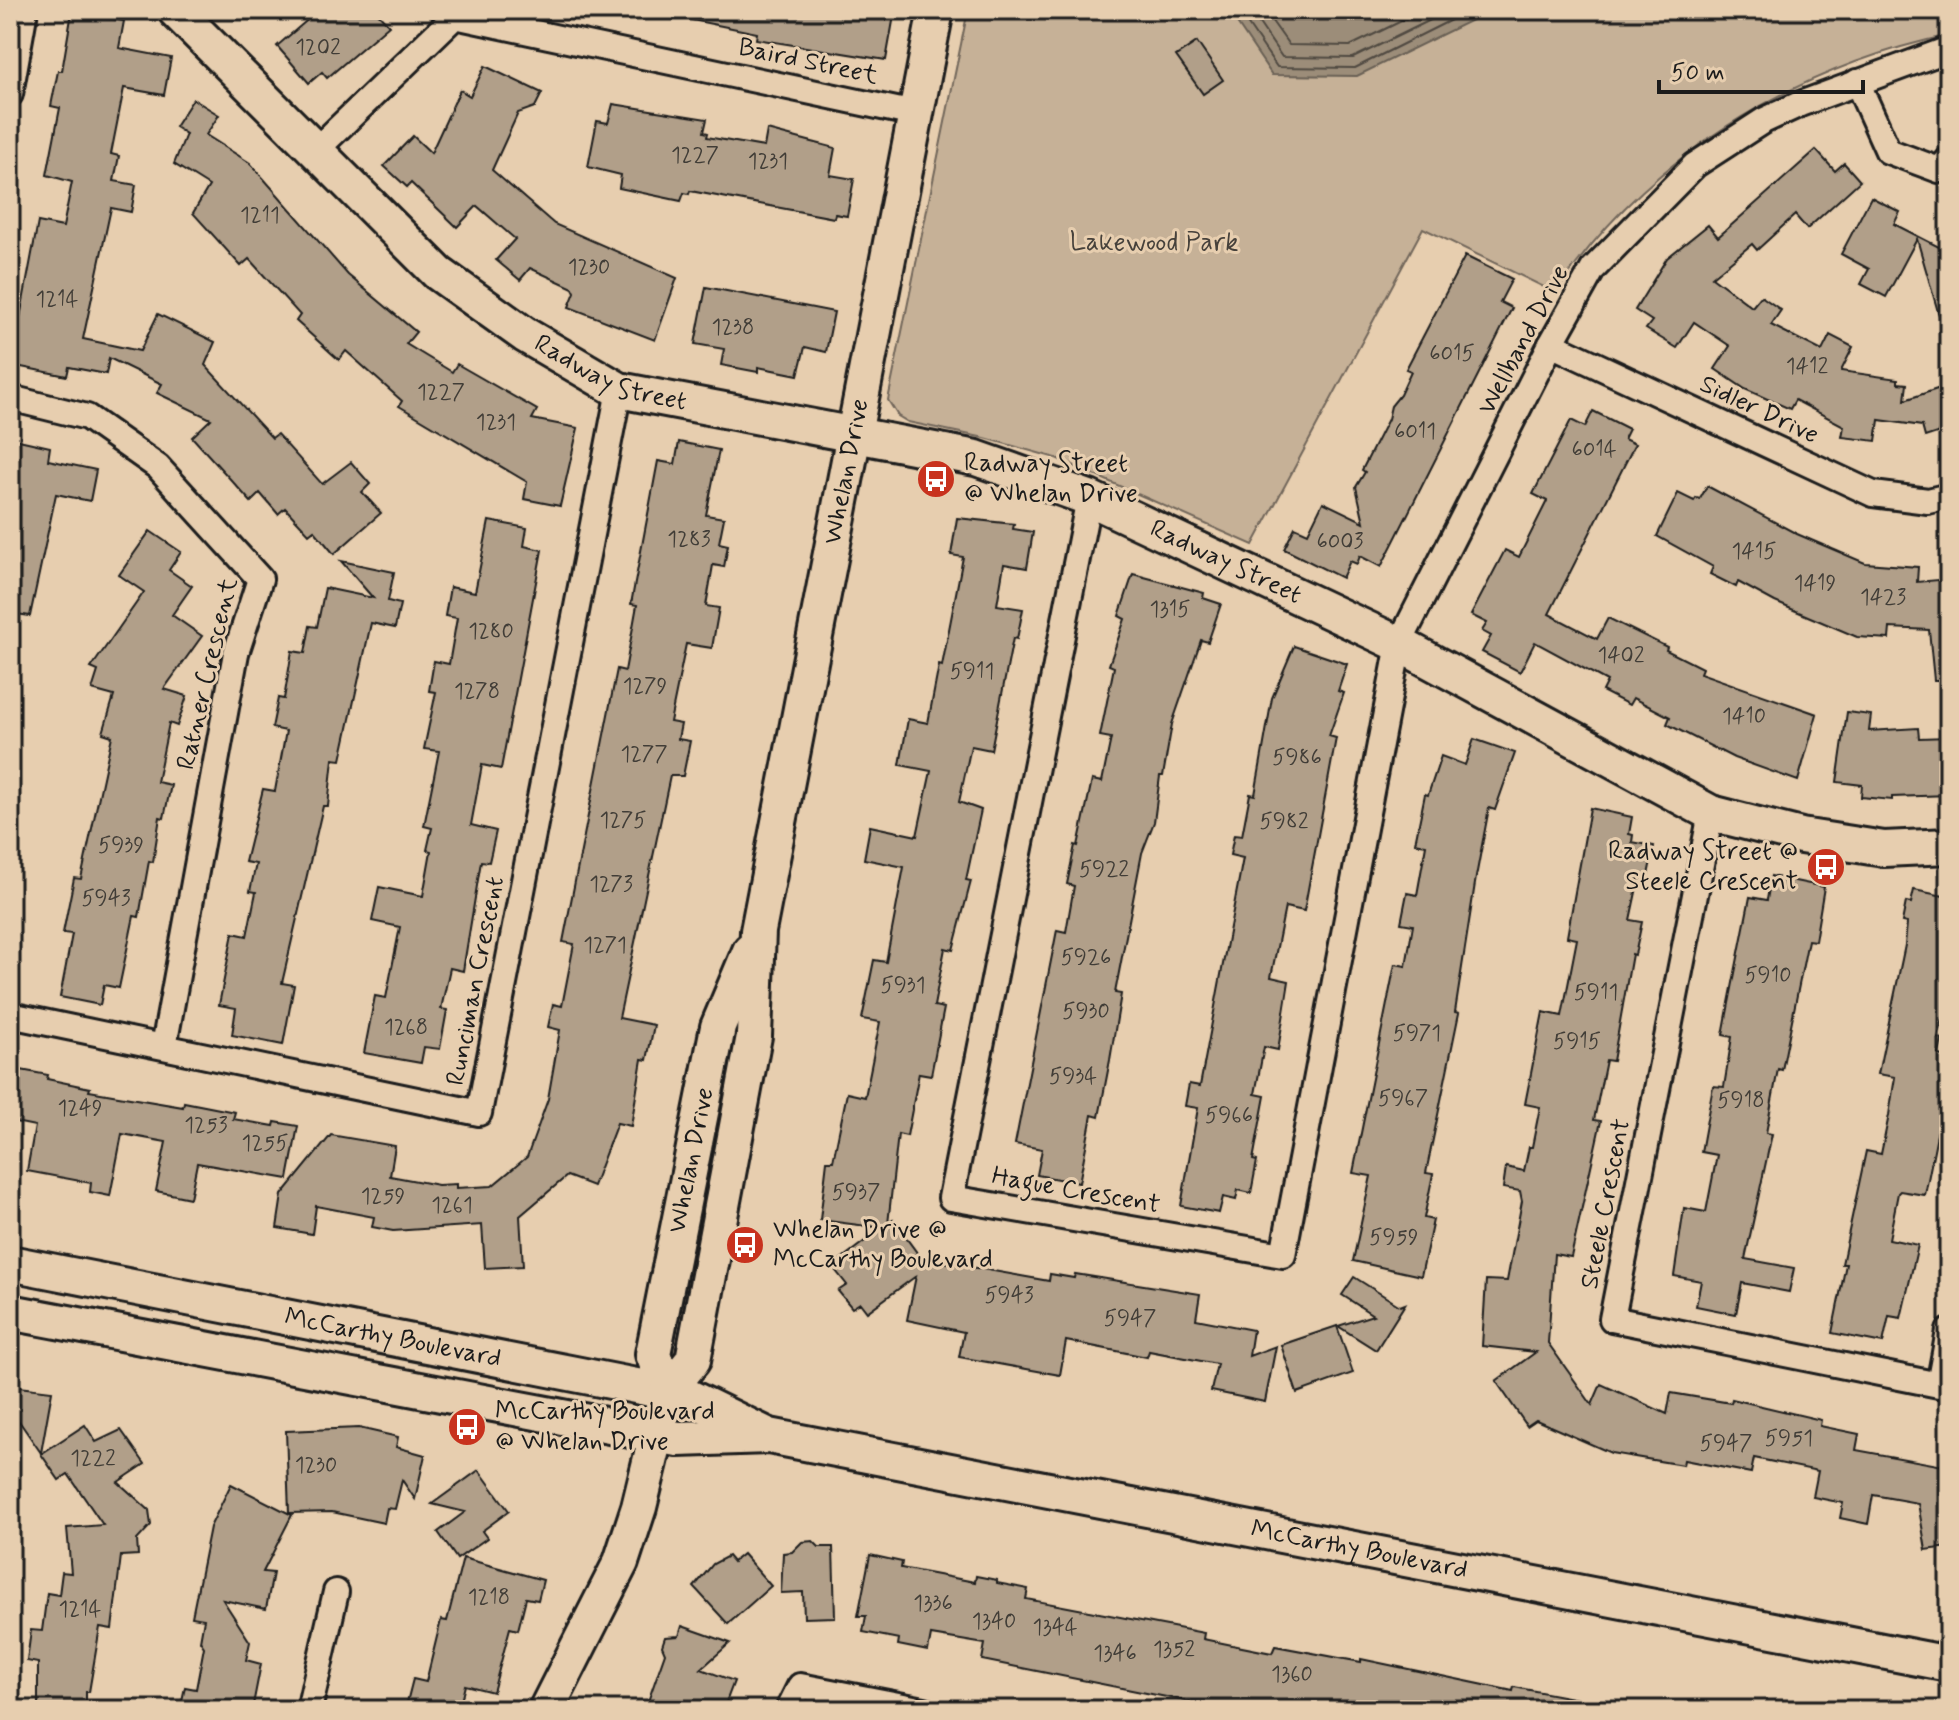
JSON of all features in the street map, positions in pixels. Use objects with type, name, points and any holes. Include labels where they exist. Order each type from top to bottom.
[{"type":"street","points":[[10,94],[25,10]]},
{"type":"street","name":"Radway Street","points":[[175,10],[438,273],[525,335],[619,390],[976,458],[1089,498],[1399,644],[1711,813],[1801,836],[1884,849],[1949,846]]},
{"type":"street","name":"Whelan Drive","points":[[546,1710],[621,1562],[659,1435],[667,1392],[693,1360],[754,1036],[758,931],[936,10]]},
{"type":"street","name":"Baird Street","points":[[316,150],[455,16],[915,114]]},
{"type":"street","name":"Wellband Drive","points":[[1399,644],[1551,344],[1593,269],[1695,165],[1763,121],[1857,82],[1948,53]]},
{"type":"street","points":[[1857,82],[1888,151],[1939,170],[1949,159]]},
{"type":"street","name":"Sidler Drive","points":[[1551,344],[1873,494],[1928,501],[1949,496]]},
{"type":"street","name":"Runciman Crescent","points":[[10,1015],[479,1113],[619,390]]},
{"type":"street","name":"Ratner Crescent","points":[[10,398],[87,417],[158,467],[260,579],[236,653],[164,1046]]},
{"type":"street","name":"Hague Crescent","points":[[1089,498],[951,1198],[1283,1255],[1399,644]]},
{"type":"street","name":"Steele Crescent","points":[[1711,813],[1612,1319],[1939,1385],[1949,1331]]},
{"type":"street","name":"McCarthy Boulevard","points":[[10,1263],[687,1396],[769,1436]]},
{"type":"street","name":"McCarthy Boulevard","points":[[10,1312],[678,1439],[769,1436],[1949,1664]]},
{"type":"street","points":[[309,1710],[336,1592]]},
{"type":"street","points":[[788,1710],[800,1686],[924,1710]]},
{"type":"green space","name":"Lakewood Park","points":[[968,10],[1949,10],[1949,35],[1891,50],[1834,70],[1779,96],[1727,126],[1678,161],[1632,201],[1592,245],[1556,293],[1423,228],[1253,545],[1056,458],[985,438],[908,422],[898,416],[888,400]]},
{"type":"water","points":[[1228,10],[1482,10],[1472,20],[1357,76],[1272,75]]},
{"type":"building","points":[[319,10],[375,10],[389,25],[327,78],[322,72],[309,83],[277,46]]},
{"type":"building","points":[[694,10],[895,10],[886,60],[756,39],[757,33],[692,20]]},
{"type":"building","points":[[72,12],[124,21],[119,48],[171,58],[164,95],[124,88],[111,154],[119,156],[114,181],[136,185],[131,212],[111,208],[83,339],[140,351],[158,314],[215,342],[205,365],[272,438],[277,434],[322,484],[351,462],[370,484],[362,492],[381,513],[334,554],[314,530],[309,534],[285,508],[278,514],[260,493],[251,502],[192,437],[211,419],[157,393],[162,384],[109,358],[106,374],[69,367],[67,376],[11,365],[38,222],[63,227],[72,182],[47,175],[60,108],[51,106],[58,71],[62,71]]},
{"type":"building","points":[[1197,42],[1223,80],[1203,94],[1176,56]]},
{"type":"building","points":[[485,66],[542,93],[535,107],[518,113],[492,170],[554,224],[677,278],[655,340],[569,307],[575,292],[573,288],[530,268],[520,280],[496,260],[515,239],[477,206],[457,227],[411,183],[407,187],[384,166],[413,136],[431,153],[460,90],[470,96]]},
{"type":"building","points":[[193,99],[219,115],[206,135],[250,163],[348,275],[416,332],[406,344],[452,372],[457,364],[537,410],[532,419],[578,428],[560,506],[524,499],[527,482],[399,406],[402,401],[346,351],[339,360],[296,321],[300,315],[249,259],[241,266],[193,213],[209,186],[174,164],[186,134],[175,127]]},
{"type":"building","points":[[613,104],[707,119],[704,132],[708,133],[707,137],[764,147],[767,130],[835,148],[830,175],[854,179],[847,216],[835,214],[834,218],[690,191],[689,194],[684,193],[681,201],[619,188],[621,175],[588,167],[597,121],[608,123]]},
{"type":"building","points":[[1816,150],[1835,171],[1844,163],[1860,181],[1807,229],[1795,215],[1757,250],[1752,244],[1712,277],[1752,307],[1761,296],[1781,310],[1771,325],[1822,351],[1830,335],[1853,347],[1841,371],[1898,379],[1898,383],[1907,384],[1905,400],[1949,385],[1949,429],[1925,437],[1922,426],[1879,420],[1876,441],[1842,437],[1844,426],[1795,400],[1790,409],[1745,389],[1715,369],[1730,346],[1694,322],[1677,348],[1646,329],[1652,321],[1635,310],[1667,258],[1708,225],[1718,237]]},
{"type":"building","points":[[1871,197],[1900,212],[1894,224],[1949,252],[1949,328],[1943,329],[1917,239],[1886,297],[1861,284],[1869,269],[1841,254]]},
{"type":"building","points":[[1465,256],[1512,279],[1500,302],[1512,308],[1381,567],[1360,556],[1357,564],[1350,561],[1342,578],[1284,549],[1295,527],[1308,533],[1323,502],[1364,522],[1356,487],[1365,472],[1362,470],[1411,371],[1406,369]]},
{"type":"building","points":[[706,287],[834,312],[826,352],[805,347],[798,375],[758,367],[758,372],[721,365],[724,349],[695,344]]},
{"type":"building","points":[[1593,411],[1629,429],[1624,439],[1635,444],[1549,614],[1597,639],[1608,618],[1667,647],[1666,650],[1702,668],[1700,673],[1817,714],[1798,781],[1734,758],[1667,724],[1670,717],[1633,698],[1629,705],[1602,691],[1607,681],[1535,642],[1520,672],[1482,652],[1491,636],[1482,631],[1487,623],[1471,615],[1505,550],[1519,557],[1547,501],[1533,494],[1571,420],[1585,427]]},
{"type":"building","points":[[10,438],[50,447],[48,460],[96,470],[90,501],[56,494],[30,616],[10,613]]},
{"type":"building","points":[[679,442],[719,450],[706,515],[724,518],[719,543],[728,545],[724,567],[713,565],[706,606],[719,608],[712,648],[686,644],[670,722],[681,724],[678,739],[690,741],[683,776],[670,776],[619,1018],[654,1025],[647,1060],[642,1059],[631,1126],[617,1123],[593,1186],[567,1176],[520,1216],[523,1266],[485,1268],[482,1225],[393,1231],[372,1227],[374,1217],[316,1206],[312,1234],[277,1228],[282,1195],[331,1135],[395,1146],[390,1176],[438,1185],[456,1184],[456,1188],[492,1186],[527,1157],[548,1099],[560,1030],[548,1027],[553,1004],[562,1006],[574,944],[563,942],[617,669],[625,671],[637,605],[631,604],[658,461],[675,464]]},
{"type":"building","points":[[1707,486],[1797,534],[1865,563],[1918,567],[1917,582],[1949,579],[1949,680],[1934,680],[1929,630],[1890,628],[1889,639],[1857,637],[1775,602],[1738,582],[1736,587],[1710,574],[1713,567],[1657,536],[1678,493],[1694,501],[1700,499]]},
{"type":"building","points":[[957,518],[1014,524],[1013,529],[1033,532],[1027,568],[1004,564],[997,605],[1023,609],[1017,639],[1013,638],[991,750],[971,746],[959,802],[981,810],[966,880],[971,881],[953,950],[945,948],[934,1006],[944,1008],[931,1075],[919,1073],[907,1136],[898,1134],[888,1224],[893,1220],[921,1258],[1049,1281],[1050,1274],[1074,1278],[1075,1274],[1200,1294],[1196,1319],[1253,1330],[1249,1356],[1276,1346],[1265,1402],[1211,1391],[1217,1364],[1149,1351],[1147,1357],[1066,1341],[1060,1375],[959,1357],[964,1332],[907,1320],[916,1276],[867,1312],[860,1303],[852,1308],[838,1291],[847,1285],[832,1266],[882,1228],[820,1220],[827,1161],[833,1161],[847,1093],[865,1097],[880,1022],[862,1019],[874,960],[886,962],[904,867],[864,859],[870,826],[917,836],[931,771],[900,765],[908,719],[928,723],[939,665],[942,666],[963,557],[951,555]]},
{"type":"building","points":[[489,521],[527,528],[524,546],[542,550],[501,769],[482,765],[471,825],[496,831],[489,862],[481,861],[463,971],[450,968],[441,1009],[447,1010],[440,1049],[424,1047],[421,1063],[364,1053],[375,996],[386,998],[400,927],[372,921],[379,887],[423,896],[432,828],[424,826],[439,751],[424,749],[436,692],[429,691],[434,661],[449,664],[457,618],[445,616],[450,587],[475,592]]},
{"type":"building","points":[[150,531],[181,552],[169,570],[192,586],[172,615],[202,636],[164,689],[187,696],[177,726],[169,723],[157,782],[171,785],[164,818],[160,817],[153,862],[149,861],[139,917],[134,916],[119,988],[104,985],[100,1005],[60,997],[72,934],[63,933],[74,878],[81,879],[112,736],[103,733],[114,696],[92,690],[98,671],[91,668],[144,592],[119,575]]},
{"type":"building","points":[[341,561],[394,572],[388,601],[400,604],[395,628],[371,623],[341,760],[333,759],[328,806],[323,806],[282,983],[294,985],[283,1045],[232,1035],[236,1008],[219,1005],[233,933],[247,936],[256,892],[250,891],[256,864],[245,862],[263,789],[275,791],[286,731],[272,728],[278,698],[284,699],[292,651],[305,653],[310,626],[317,627],[325,588],[373,598]]},
{"type":"building","points":[[1133,574],[1204,593],[1203,598],[1221,604],[1208,642],[1201,640],[1172,724],[1163,776],[1160,776],[1154,822],[1142,853],[1115,993],[1121,994],[1099,1117],[1092,1115],[1079,1183],[1037,1175],[1042,1149],[1015,1144],[1057,930],[1066,932],[1074,886],[1067,884],[1075,845],[1078,846],[1092,780],[1102,782],[1111,738],[1100,736],[1114,667],[1109,665],[1125,619],[1119,616]]},
{"type":"building","points":[[1294,646],[1347,664],[1338,691],[1344,693],[1329,736],[1336,738],[1304,911],[1285,907],[1271,977],[1289,981],[1278,1050],[1264,1047],[1255,1094],[1265,1096],[1253,1160],[1257,1161],[1251,1193],[1238,1190],[1236,1200],[1223,1197],[1219,1213],[1181,1206],[1198,1108],[1185,1106],[1189,1084],[1200,1086],[1243,858],[1230,855],[1234,835],[1242,836],[1250,794],[1255,795],[1272,698]]},
{"type":"building","points":[[1847,712],[1871,715],[1869,731],[1918,728],[1919,738],[1949,737],[1949,795],[1892,797],[1892,800],[1861,797],[1862,785],[1837,782]]},
{"type":"building","points":[[1474,739],[1515,753],[1495,810],[1489,808],[1476,877],[1455,1012],[1459,1013],[1426,1173],[1433,1174],[1424,1218],[1433,1220],[1421,1276],[1353,1261],[1371,1176],[1353,1173],[1395,964],[1406,966],[1413,925],[1401,923],[1407,893],[1417,895],[1426,845],[1415,843],[1425,794],[1428,795],[1441,756],[1465,765]]},
{"type":"building","points":[[1590,808],[1632,817],[1629,834],[1633,835],[1632,842],[1654,846],[1647,880],[1639,878],[1630,920],[1642,922],[1635,955],[1632,954],[1613,1061],[1606,1060],[1594,1120],[1601,1121],[1571,1257],[1554,1254],[1548,1343],[1592,1405],[1601,1384],[1667,1414],[1671,1393],[1731,1403],[1732,1399],[1821,1420],[1820,1426],[1859,1434],[1856,1450],[1949,1467],[1949,1547],[1926,1550],[1918,1503],[1873,1495],[1868,1524],[1840,1518],[1843,1503],[1813,1497],[1818,1471],[1754,1458],[1751,1473],[1684,1460],[1683,1465],[1611,1453],[1536,1420],[1527,1426],[1496,1381],[1536,1352],[1482,1346],[1486,1280],[1507,1281],[1522,1201],[1520,1191],[1503,1188],[1506,1167],[1524,1171],[1529,1147],[1532,1147],[1540,1107],[1525,1104],[1543,1012],[1562,1016],[1577,939],[1567,937]]},
{"type":"building","points":[[1771,876],[1824,887],[1815,941],[1808,940],[1782,1070],[1778,1069],[1766,1133],[1772,1134],[1745,1259],[1794,1268],[1789,1292],[1742,1283],[1736,1314],[1696,1306],[1701,1281],[1674,1276],[1684,1208],[1706,1212],[1717,1155],[1701,1152],[1713,1086],[1724,1087],[1732,1037],[1723,1035],[1729,1003],[1750,897],[1767,900]]},
{"type":"building","points":[[1914,890],[1949,897],[1949,997],[1938,1038],[1942,1039],[1939,1055],[1949,1057],[1949,1074],[1925,1195],[1898,1193],[1889,1239],[1918,1245],[1901,1318],[1889,1316],[1883,1343],[1832,1333],[1846,1264],[1842,1264],[1866,1151],[1881,1154],[1889,1115],[1895,1077],[1878,1074],[1905,945],[1907,923],[1902,922],[1906,902],[1911,903]]},
{"type":"building","points":[[10,1068],[48,1075],[47,1079],[90,1088],[89,1091],[183,1107],[184,1102],[235,1112],[233,1119],[274,1126],[275,1122],[298,1126],[288,1179],[197,1163],[190,1198],[156,1191],[166,1142],[122,1134],[110,1196],[90,1192],[91,1183],[27,1171],[35,1126],[10,1121]]},
{"type":"building","points":[[1354,1277],[1400,1306],[1405,1304],[1376,1350],[1338,1326],[1373,1315],[1342,1295]]},
{"type":"building","points":[[1337,1326],[1353,1373],[1297,1393],[1281,1345]]},
{"type":"building","points":[[10,1386],[52,1391],[41,1453],[10,1408]]},
{"type":"building","points":[[85,1425],[96,1442],[121,1430],[145,1464],[118,1482],[149,1510],[151,1525],[137,1540],[138,1555],[121,1556],[112,1629],[100,1627],[89,1692],[86,1692],[86,1710],[38,1710],[38,1663],[27,1661],[31,1630],[42,1631],[47,1593],[59,1595],[62,1572],[71,1573],[67,1528],[103,1525],[68,1474],[59,1480],[41,1454]]},
{"type":"building","points":[[359,1428],[398,1437],[396,1447],[425,1455],[415,1499],[402,1480],[395,1509],[387,1508],[384,1523],[332,1512],[289,1513],[286,1431]]},
{"type":"building","points":[[479,1470],[509,1511],[482,1531],[487,1538],[457,1559],[438,1532],[465,1512],[432,1504]]},
{"type":"building","points":[[231,1484],[292,1515],[263,1572],[273,1573],[266,1609],[223,1600],[250,1642],[246,1660],[261,1664],[252,1710],[180,1710],[185,1687],[196,1689],[204,1647],[200,1641],[204,1619],[192,1617],[210,1527]]},
{"type":"building","points":[[813,1541],[819,1547],[833,1547],[835,1617],[804,1618],[803,1592],[781,1593],[783,1553],[792,1552],[802,1542]]},
{"type":"building","points":[[743,1554],[771,1586],[728,1624],[694,1587],[713,1564],[728,1556],[733,1562]]},
{"type":"building","points":[[870,1555],[902,1562],[901,1568],[975,1582],[976,1576],[997,1580],[997,1583],[1028,1589],[1026,1599],[1204,1633],[1203,1639],[1237,1646],[1272,1653],[1275,1646],[1361,1662],[1361,1659],[1513,1691],[1514,1687],[1578,1699],[1577,1710],[1231,1710],[982,1660],[985,1644],[931,1635],[928,1651],[898,1645],[899,1639],[863,1632],[866,1616],[858,1616]]},
{"type":"building","points":[[463,1558],[543,1580],[538,1600],[526,1598],[518,1630],[510,1628],[493,1692],[465,1685],[459,1710],[405,1710],[413,1679],[426,1682],[441,1620],[447,1621]]},
{"type":"building","points":[[682,1626],[730,1643],[701,1669],[734,1681],[723,1710],[645,1710],[665,1653],[662,1646],[665,1637],[679,1636]]},
{"type":"place","name":"Radway Street @ Whelan Drive","points":[[936,479]]},
{"type":"place","name":"Radway Street @ Steele Crescent","points":[[1826,867]]},
{"type":"place","name":"Whelan Drive @ McCarthy Boulevard","points":[[745,1245]]},
{"type":"place","name":"McCarthy Boulevard @ Whelan Drive","points":[[467,1427]]}]
